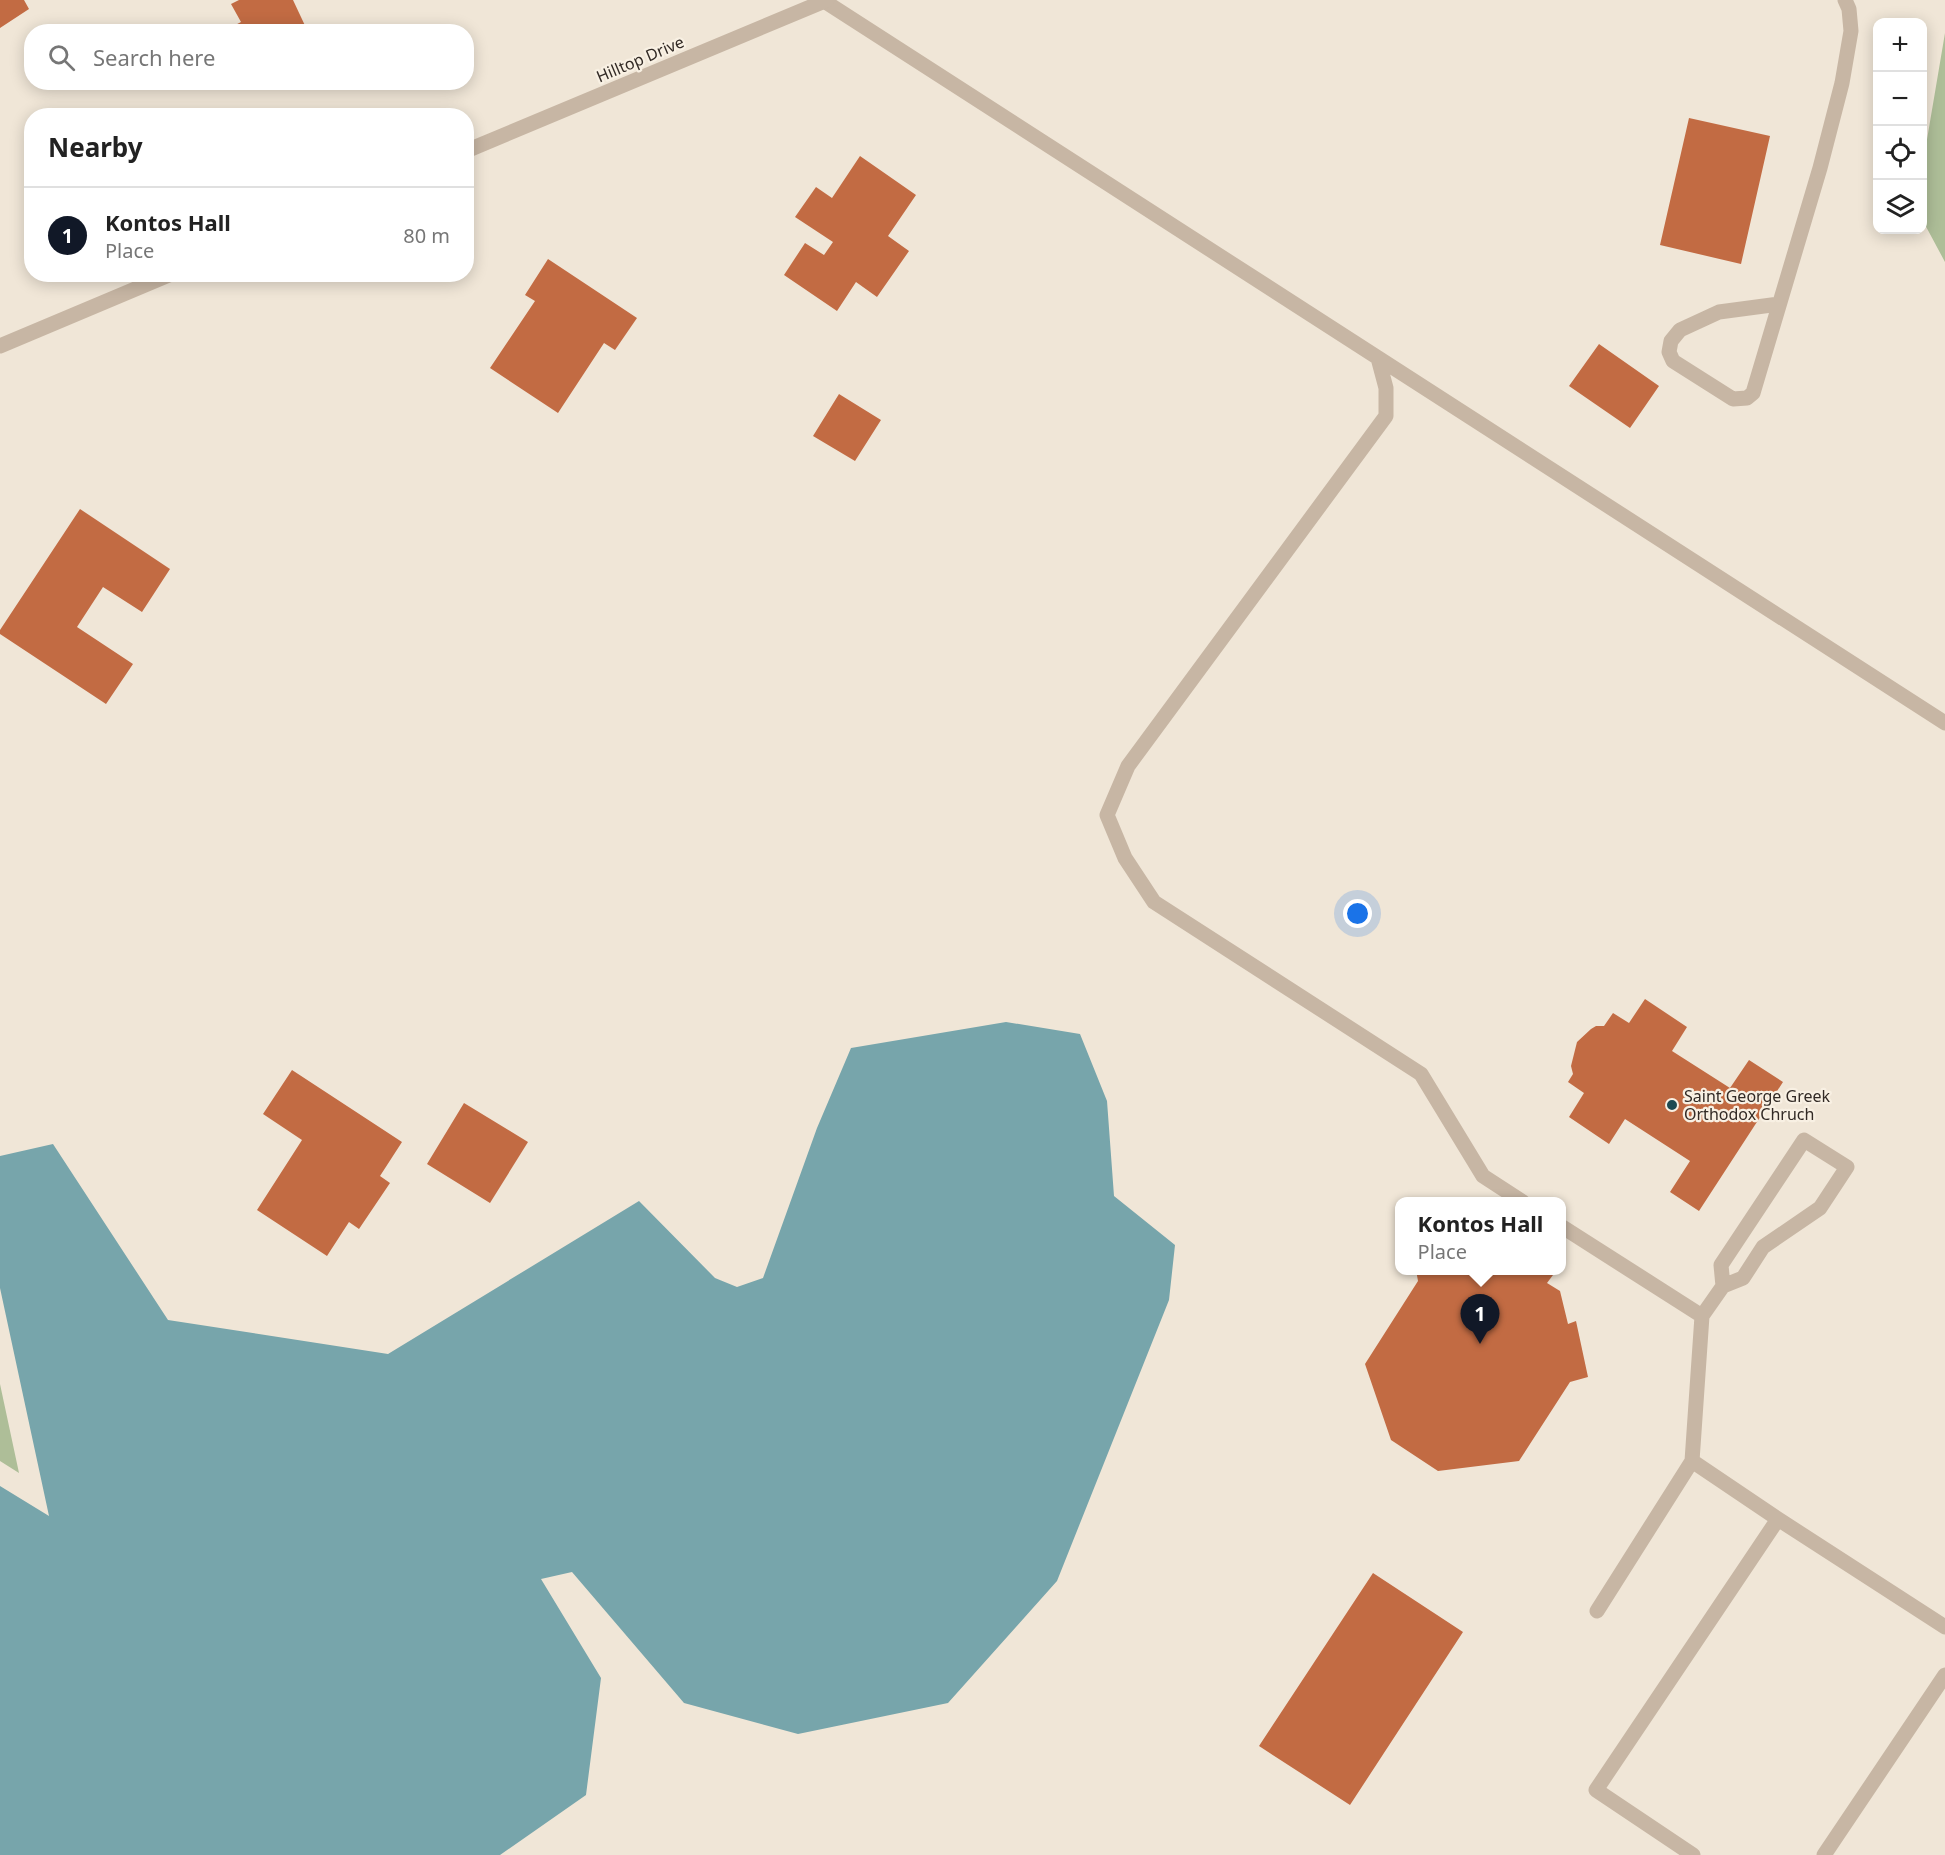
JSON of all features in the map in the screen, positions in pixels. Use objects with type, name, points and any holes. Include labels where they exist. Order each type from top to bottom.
[{"type":"street","points":[[1779,304],[1719,312],[1680,330],[1671,341],[1669,352],[1673,361],[1733,399],[1747,398],[1753,393],[1820,168],[1842,83],[1851,31],[1849,9],[1845,0]]},
{"type":"street","points":[[826,1],[1945,723]]},
{"type":"street","name":"Hilltop Drive","points":[[474,148],[826,1]]},
{"type":"street","points":[[0,346],[152,282]]},
{"type":"street","points":[[1378,358],[1386,388],[1386,416],[1128,766],[1107,815],[1125,858],[1154,902],[1422,1074],[1483,1176],[1514,1197]]},
{"type":"street","points":[[1597,1611],[1692,1461],[1702,1316],[1723,1286],[1743,1278],[1764,1247],[1820,1208],[1846,1167],[1804,1140],[1720,1264],[1723,1286]]},
{"type":"street","points":[[1566,1229],[1702,1316]]},
{"type":"street","points":[[1692,1461],[1778,1520],[1945,1627]]},
{"type":"street","points":[[1693,1855],[1596,1790],[1778,1520]]},
{"type":"street","points":[[1824,1855],[1945,1675]]},
{"type":"green space","points":[[1945,33],[1945,262],[1927,228],[1927,139]]},
{"type":"green space","points":[[0,1384],[19,1473],[0,1461]]},
{"type":"water","points":[[1006,1022],[1080,1034],[1107,1101],[1114,1196],[1175,1245],[1169,1300],[1057,1581],[948,1703],[798,1734],[684,1703],[572,1572],[541,1579],[601,1678],[586,1795],[500,1855],[0,1855],[0,1486],[49,1516],[0,1288],[0,1156],[53,1144],[168,1320],[388,1354],[639,1201],[715,1278],[737,1287],[763,1278],[817,1128],[851,1048]]},
{"type":"building","points":[[0,0],[24,0],[29,9],[0,28]]},
{"type":"building","points":[[239,0],[293,0],[304,24],[237,24],[241,22],[231,4]]},
{"type":"building","points":[[1689,118],[1770,136],[1741,264],[1660,245]]},
{"type":"building","points":[[860,156],[916,195],[888,236],[909,251],[877,297],[856,282],[837,311],[784,275],[805,243],[824,255],[833,242],[795,217],[816,187],[832,198]]},
{"type":"building","points":[[548,259],[637,318],[615,350],[604,343],[558,413],[490,368],[535,301],[525,295]]},
{"type":"building","points":[[1599,344],[1659,386],[1630,428],[1569,386]]},
{"type":"building","points":[[839,394],[881,420],[855,461],[813,436]]},
{"type":"building","points":[[80,509],[170,569],[142,612],[103,587],[77,627],[133,664],[106,704],[0,634],[0,630]]},
{"type":"building","name":"Saint George Greek Orthodox Chruch","points":[[1645,999],[1687,1027],[1672,1051],[1730,1088],[1749,1060],[1783,1082],[1699,1211],[1670,1192],[1690,1161],[1625,1119],[1609,1144],[1569,1117],[1584,1093],[1568,1082],[1573,1074],[1571,1066],[1577,1042],[1596,1026],[1604,1026],[1613,1013],[1629,1023]]},
{"type":"building","points":[[292,1070],[402,1142],[380,1176],[390,1183],[359,1229],[349,1222],[327,1256],[257,1210],[302,1140],[263,1114]]},
{"type":"building","points":[[464,1103],[528,1142],[490,1203],[427,1164]]},
{"type":"building","points":[[1417,1275],[1553,1275],[1547,1283],[1560,1291],[1568,1324],[1576,1321],[1588,1377],[1570,1382],[1519,1461],[1438,1471],[1391,1440],[1365,1364],[1418,1281]]},
{"type":"building","points":[[1373,1573],[1463,1632],[1350,1805],[1259,1746]]},
{"type":"place","name":"Saint George Greek Orthodox Chruch","points":[[1672,1105]]},
{"type":"place","name":"Kontos Hall","points":[[1480,1344]]}]
